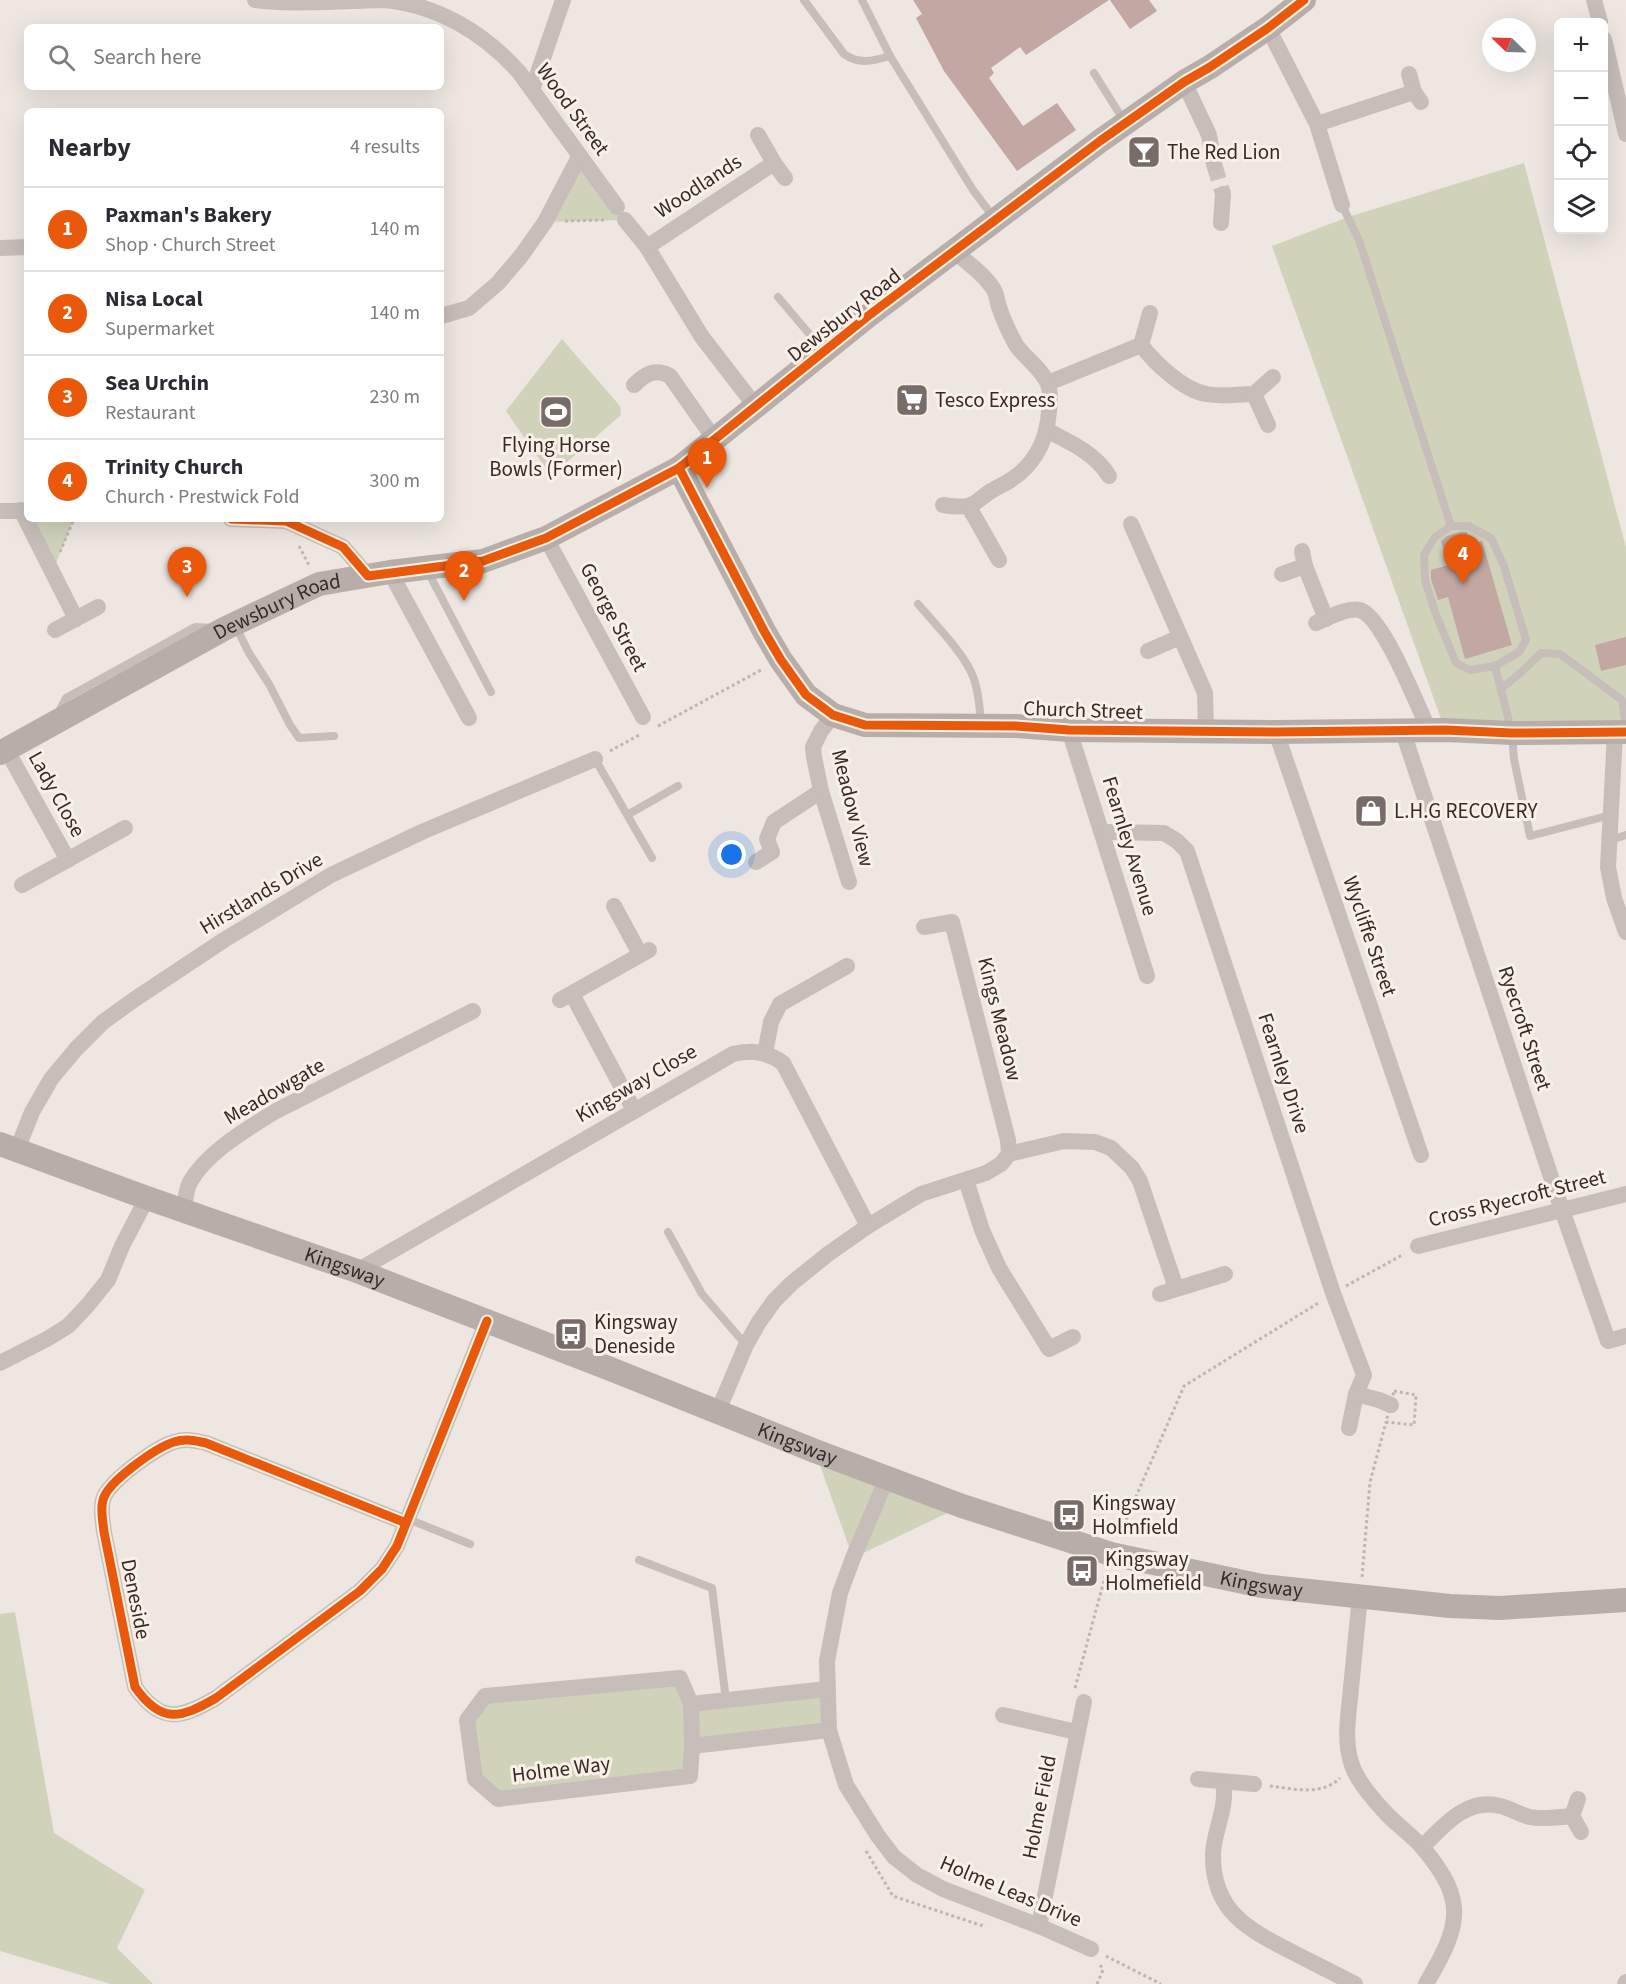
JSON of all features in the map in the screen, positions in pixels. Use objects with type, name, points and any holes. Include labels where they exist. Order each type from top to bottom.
[{"type":"street","name":"Wood Street","points":[[255,0],[304,3],[384,0],[413,3],[441,14],[477,33],[504,55],[532,90],[647,247],[702,337],[756,407]]},
{"type":"street","points":[[532,90],[563,0]]},
{"type":"street","name":"Dewsbury Road","points":[[3,751],[229,627],[319,584],[483,561],[546,538],[679,468],[868,316],[996,220],[1126,123],[1184,82],[1268,28],[1304,0]]},
{"type":"street","points":[[1594,0],[1599,18]]},
{"type":"street","points":[[1268,28],[1317,124],[1342,205]]},
{"type":"street","points":[[1608,56],[1626,134]]},
{"type":"street","points":[[1317,124],[1418,97],[1409,74]]},
{"type":"street","points":[[1184,82],[1209,135],[1214,164]]},
{"type":"street","name":"Woodlands","points":[[758,135],[785,178]]},
{"type":"street","points":[[444,315],[469,308],[498,282],[521,256],[545,222],[579,157]]},
{"type":"street","name":"Woodlands","points":[[647,247],[774,163]]},
{"type":"street","points":[[1221,223],[1223,194]]},
{"type":"street","points":[[0,248],[24,247]]},
{"type":"street","points":[[943,505],[969,507],[976,504],[990,491],[1011,481],[1025,469],[1036,456],[1048,431],[1050,398],[1048,383],[1015,344],[994,290],[955,252]]},
{"type":"street","points":[[1141,345],[1150,313]]},
{"type":"street","points":[[1048,383],[1141,345]]},
{"type":"street","points":[[1141,345],[1163,369],[1190,388],[1203,394],[1254,394],[1274,377]]},
{"type":"street","points":[[634,385],[652,372],[662,372],[670,376],[715,440]]},
{"type":"street","points":[[1254,394],[1268,424]]},
{"type":"street","points":[[1048,431],[1102,465],[1109,476]]},
{"type":"street","name":"Church Street","points":[[679,468],[781,660],[806,695],[833,715],[865,725],[1276,732],[1401,729],[1512,733],[1622,731]]},
{"type":"street","points":[[969,507],[999,560]]},
{"type":"street","points":[[0,511],[24,510]]},
{"type":"street","points":[[29,522],[76,619]]},
{"type":"street","points":[[290,522],[343,547],[379,574],[469,718]]},
{"type":"street","points":[[1131,524],[1205,693],[1206,731]]},
{"type":"street","name":"George Street","points":[[546,538],[649,725]]},
{"type":"street","points":[[1282,574],[1303,559],[1321,621],[1351,609],[1361,610],[1371,617],[1383,632],[1429,730]]},
{"type":"street","points":[[55,630],[98,607]]},
{"type":"street","points":[[1148,651],[1180,637]]},
{"type":"street","name":"Meadow View","points":[[833,715],[813,747],[821,791],[849,882]]},
{"type":"street","name":"Ryecroft Street","points":[[1401,729],[1608,1341],[1626,1336]]},
{"type":"street","name":"Fearnley Avenue","points":[[1070,730],[1147,976]]},
{"type":"street","points":[[1622,731],[1611,815],[1618,837],[1608,867],[1619,889],[1626,932]]},
{"type":"street","name":"Wycliffe Street","points":[[1276,732],[1421,1155]]},
{"type":"street","name":"Lady Close","points":[[3,751],[68,860]]},
{"type":"street","name":"Hirstlands Drive","points":[[9,1147],[51,1079],[103,1022],[224,940],[331,875],[424,831],[595,759]]},
{"type":"street","points":[[756,862],[772,852],[767,839],[774,822],[821,791]]},
{"type":"street","name":"Lady Close","points":[[22,885],[125,828]]},
{"type":"street","name":"Fearnley Drive","points":[[1103,832],[1164,833],[1187,851],[1333,1293],[1364,1375],[1356,1394],[1349,1428]]},
{"type":"street","points":[[614,906],[645,952],[566,997],[634,1110]]},
{"type":"street","name":"Kings Meadow","points":[[924,927],[952,922],[1008,1140],[1009,1154]]},
{"type":"street","points":[[847,966],[780,1004],[771,1022],[765,1053],[783,1064],[790,1074],[868,1226]]},
{"type":"street","name":"Meadowgate","points":[[184,1209],[189,1183],[224,1146],[249,1128],[276,1111],[473,1011]]},
{"type":"street","name":"Kingsway Close","points":[[357,1271],[733,1054],[743,1051],[765,1053]]},
{"type":"street","points":[[718,1412],[746,1345],[759,1322],[792,1283],[868,1226],[921,1194],[986,1173],[1001,1164],[1009,1154],[1064,1141],[1095,1142],[1111,1148],[1132,1168],[1140,1181],[1176,1288]]},
{"type":"street","name":"Kingsway","points":[[9,1147],[357,1271],[989,1516],[1111,1554],[1262,1586],[1450,1606],[1500,1608],[1626,1600]]},
{"type":"street","points":[[966,1180],[982,1230],[999,1268],[1049,1349],[1073,1337]]},
{"type":"street","name":"Cross Ryecroft Street","points":[[1418,1246],[1626,1194]]},
{"type":"street","points":[[0,1363],[47,1340],[68,1326],[87,1306],[108,1280],[122,1246],[147,1198]]},
{"type":"street","points":[[1160,1294],[1225,1274]]},
{"type":"street","name":"Deneside","points":[[407,1521],[207,1443],[189,1439],[160,1448],[112,1485],[103,1498],[104,1532],[135,1687],[147,1704],[162,1713],[177,1714],[199,1708],[216,1698],[360,1591],[382,1569],[398,1546],[487,1321]]},
{"type":"street","points":[[1356,1394],[1391,1405]]},
{"type":"street","name":"Holme Leas Drive","points":[[887,1478],[840,1593],[827,1661],[829,1730],[846,1785],[894,1857],[917,1875],[943,1889],[1091,1949]]},
{"type":"street","points":[[1360,1596],[1348,1724],[1348,1748],[1352,1766],[1373,1799],[1422,1847],[1448,1884],[1454,1902],[1451,1938],[1426,1984]]},
{"type":"street","name":"Holme Way","points":[[680,1678],[691,1704],[690,1776],[498,1799],[475,1779],[467,1720],[485,1696],[680,1678]]},
{"type":"street","points":[[691,1704],[827,1689]]},
{"type":"street","name":"Holme Field","points":[[1039,1926],[1076,1732],[1084,1702]]},
{"type":"street","name":"Holme Field","points":[[1003,1715],[1076,1732]]},
{"type":"street","points":[[692,1746],[829,1730]]},
{"type":"street","points":[[1198,1779],[1254,1784]]},
{"type":"street","points":[[1223,1782],[1226,1795],[1213,1851],[1217,1886],[1223,1900],[1247,1928],[1355,1984]]},
{"type":"street","points":[[1578,1799],[1572,1816],[1581,1832]]},
{"type":"street","points":[[1422,1847],[1451,1819],[1467,1809],[1483,1805],[1498,1805],[1528,1817],[1572,1816]]},
{"type":"lane","points":[[804,0],[844,54],[852,60],[873,61],[890,56]]},
{"type":"lane","points":[[862,0],[890,56],[974,190],[996,220]]},
{"type":"lane","points":[[1094,73],[1126,123]]},
{"type":"lane","points":[[1342,205],[1359,240],[1451,526]]},
{"type":"lane","points":[[778,297],[825,352]]},
{"type":"lane","points":[[1451,526],[1469,526],[1491,538],[1504,566],[1526,640],[1519,652],[1495,666],[1470,670],[1456,663],[1435,612],[1425,580],[1424,555],[1435,537],[1451,526]]},
{"type":"lane","points":[[426,569],[491,692]]},
{"type":"lane","points":[[918,604],[956,649],[973,676],[979,700],[981,726]]},
{"type":"lane","points":[[229,627],[269,684],[299,738],[334,736]]},
{"type":"lane","points":[[1501,689],[1541,653],[1560,654],[1622,700],[1622,731]]},
{"type":"lane","points":[[1495,666],[1512,733],[1514,759],[1530,836],[1611,815]]},
{"type":"lane","points":[[595,759],[629,814],[652,858]]},
{"type":"lane","points":[[629,814],[678,786]]},
{"type":"lane","points":[[668,1232],[702,1294],[746,1345]]},
{"type":"lane","points":[[407,1521],[470,1544]]},
{"type":"lane","points":[[639,1560],[712,1588],[726,1700]]},
{"type":"path","points":[[545,222],[621,213]]},
{"type":"path","points":[[52,573],[73,522]]},
{"type":"path","points":[[287,522],[319,584]]},
{"type":"path","points":[[595,759],[649,725],[781,660]]},
{"type":"path","points":[[1084,1702],[1072,1701],[1111,1554],[1184,1386],[1333,1293],[1418,1246]]},
{"type":"path","points":[[1360,1596],[1370,1482],[1386,1422]]},
{"type":"path","points":[[1254,1784],[1307,1790],[1331,1787],[1352,1766]]},
{"type":"path","points":[[1091,1949],[1103,1970],[1097,1984]]},
{"type":"path","points":[[1091,1949],[1161,1984]]},
{"type":"green space","points":[[579,157],[625,220],[545,222]]},
{"type":"green space","points":[[1524,163],[1626,548],[1626,732],[1445,730],[1272,246],[1348,217]]},
{"type":"green space","points":[[562,339],[620,406],[621,415],[551,476],[506,411]]},
{"type":"green space","points":[[28,522],[73,522],[52,573]]},
{"type":"green space","points":[[815,1451],[962,1506],[853,1558]]},
{"type":"green space","points":[[15,1612],[54,1833],[145,1890],[117,1948],[153,1984],[111,1984],[0,1951],[0,1614]]},
{"type":"green space","points":[[680,1678],[691,1704],[827,1689],[829,1730],[693,1746],[690,1776],[498,1799],[475,1779],[467,1720],[485,1696]]},
{"type":"building","points":[[913,0],[1109,0],[1026,55],[1020,47],[991,68],[994,73],[989,78],[1023,126],[1057,103],[1076,130],[1017,171],[944,71],[916,18],[922,14]]},
{"type":"building","points":[[1110,0],[1149,0],[1157,11],[1130,29]]},
{"type":"building","points":[[1467,532],[1470,545],[1482,541],[1512,645],[1465,659],[1448,597],[1438,600],[1431,579],[1431,570],[1448,565],[1441,541],[1447,536]]},
{"type":"building","points":[[1626,637],[1626,665],[1601,671],[1595,645]]},
{"type":"tunnel","points":[[1214,164],[1223,194]]},
{"type":"cycle path","points":[[288,522],[343,547],[368,576],[483,561],[546,538],[679,468],[868,316],[1100,141],[1184,82],[1268,28],[1304,0]]},
{"type":"cycle path","points":[[679,468],[764,631],[806,695],[833,715],[865,725],[1276,732],[1445,730],[1512,733],[1626,732]]},
{"type":"cycle path","points":[[406,1523],[206,1443],[190,1440],[178,1441],[156,1451],[113,1484],[103,1500],[102,1508],[104,1532],[135,1687],[144,1699],[163,1712],[181,1714],[203,1705],[216,1698],[360,1591],[382,1569],[397,1546],[487,1321]]},
{"type":"place","name":"The Red Lion","points":[[1144,152]]},
{"type":"place","name":"Tesco Express","points":[[912,400]]},
{"type":"place","name":"Flying Horse Bowls (Former)","points":[[556,412]]},
{"type":"place","name":"Paxman's Bakery","points":[[707,488]]},
{"type":"place","name":"Trinity Church","points":[[1463,584]]},
{"type":"place","name":"Sea Urchin","points":[[187,597]]},
{"type":"place","name":"Nisa Local","points":[[464,601]]},
{"type":"place","name":"L.H.G RECOVERY","points":[[1371,811]]},
{"type":"place","name":"Kingsway Deneside","points":[[571,1334]]},
{"type":"place","name":"Kingsway Holmfield","points":[[1069,1515]]},
{"type":"place","name":"Kingsway Holmefield","points":[[1082,1571]]}]
